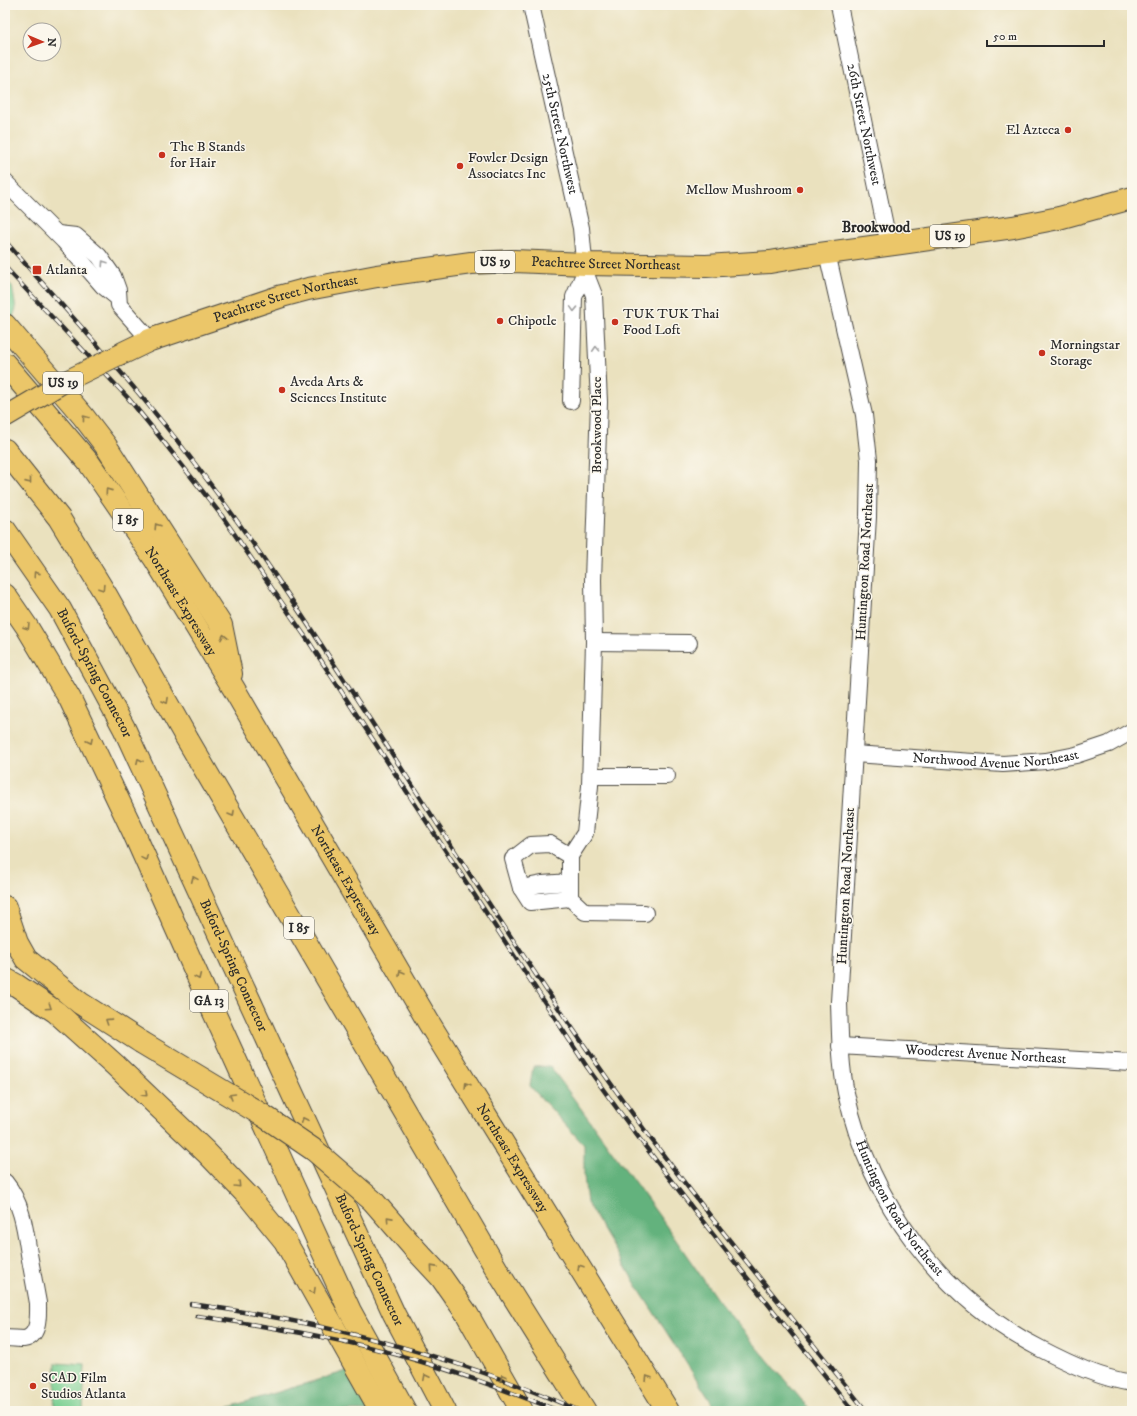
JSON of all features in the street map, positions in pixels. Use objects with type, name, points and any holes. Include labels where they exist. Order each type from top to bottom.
[{"type":"highway","name":"Peachtree Street Northeast","points":[[123,352],[150,340],[282,296],[308,289],[377,276],[471,263],[514,261],[585,268],[706,266],[770,262],[1013,227],[1059,218],[1132,198]]},
{"type":"highway","points":[[5,325],[83,416],[106,446],[222,625],[234,689]]},
{"type":"highway","name":"Northeast Expressway","points":[[5,364],[89,463],[155,559],[234,689],[429,1023],[668,1411]]},
{"type":"highway","name":"I 85","points":[[5,450],[59,518],[106,595],[186,737],[500,1275],[585,1411]]},
{"type":"highway","name":"Buford-Spring Connector","points":[[5,530],[60,609],[124,728],[394,1314],[445,1411]]},
{"type":"highway","name":"GA 13","points":[[5,595],[27,627],[70,699],[133,831],[350,1311],[405,1411]]},
{"type":"highway","points":[[5,907],[17,943],[26,959],[80,1003],[141,1042],[264,1116],[314,1150],[373,1201],[441,1277],[468,1314],[522,1411]]},
{"type":"highway","points":[[9,985],[56,1012],[206,1152],[250,1198],[284,1241],[381,1411]]},
{"type":"main road","name":"Peachtree Street Northeast","points":[[5,417],[66,381],[123,352]]},
{"type":"street","name":"25th Street Northwest","points":[[531,5],[581,228],[585,268]]},
{"type":"street","name":"26th Street Northwest","points":[[839,5],[888,245]]},
{"type":"street","points":[[5,182],[58,234],[76,236],[99,256],[113,276],[118,290],[119,305],[150,340]]},
{"type":"street","name":"Huntington Road Northeast","points":[[827,253],[864,415],[869,460],[868,517],[839,1002],[840,1046],[846,1092],[860,1142],[881,1190],[907,1234],[940,1274],[978,1309],[1020,1338],[1066,1362],[1096,1373],[1132,1383]]},
{"type":"street","name":"Brookwood Place","points":[[571,401],[574,297],[585,268]]},
{"type":"street","name":"Brookwood Place","points":[[570,856],[585,834],[591,776],[594,642],[593,580],[599,402],[594,295],[585,268]]},
{"type":"street","points":[[594,642],[689,643]]},
{"type":"street","name":"Northwood Avenue Northeast","points":[[854,754],[1003,764],[1046,761],[1076,755],[1102,746],[1132,731]]},
{"type":"street","points":[[591,776],[667,776]]},
{"type":"street","points":[[570,898],[530,902],[521,888],[513,860],[531,845],[550,844],[570,856],[570,898],[584,912],[645,913]]},
{"type":"street","points":[[521,888],[542,884],[570,882]]},
{"type":"street","name":"Woodcrest Avenue Northeast","points":[[840,1046],[1132,1063]]},
{"type":"street","points":[[5,1182],[11,1189],[20,1208],[38,1303],[36,1330],[31,1336],[25,1338],[5,1338]]},
{"type":"green space","points":[[5,279],[12,286],[16,309],[11,321],[5,315]]},
{"type":"green space","points":[[550,1066],[660,1217],[719,1302],[811,1411],[717,1411],[640,1291],[587,1203],[584,1176],[584,1145],[530,1086],[533,1067]]},
{"type":"green space","points":[[56,1363],[85,1365],[83,1411],[54,1411]]},
{"type":"green space","points":[[347,1371],[370,1411],[216,1411]]},
{"type":"railway","points":[[5,241],[129,381],[220,497],[299,611],[515,943],[614,1088],[706,1211],[866,1411]]},
{"type":"railway","points":[[5,267],[128,398],[222,516],[309,642],[587,1067],[684,1198],[853,1411]]},
{"type":"railway","points":[[191,1304],[291,1321],[340,1331],[389,1344],[486,1374],[533,1391],[580,1411]]},
{"type":"railway","points":[[197,1316],[302,1333],[389,1352],[463,1375],[559,1411]]},
{"type":"place","name":"El Azteca","points":[[1068,130]]},
{"type":"place","name":"The B Stands for Hair","points":[[162,155]]},
{"type":"place","name":"Fowler Design Associates Inc","points":[[460,166]]},
{"type":"place","name":"Mellow Mushroom","points":[[800,190]]},
{"type":"place","name":"Atlanta","points":[[37,270]]},
{"type":"place","name":"Chipotle","points":[[500,321]]},
{"type":"place","name":"TUK TUK Thai Food Loft","points":[[615,322]]},
{"type":"place","name":"Morningstar Storage","points":[[1042,353]]},
{"type":"place","name":"Aveda Arts & Sciences Institute","points":[[282,390]]},
{"type":"place","name":"SCAD Film Studios Atlanta","points":[[33,1386]]},
{"type":"district","name":"Brookwood","points":[[876,227]]}]
